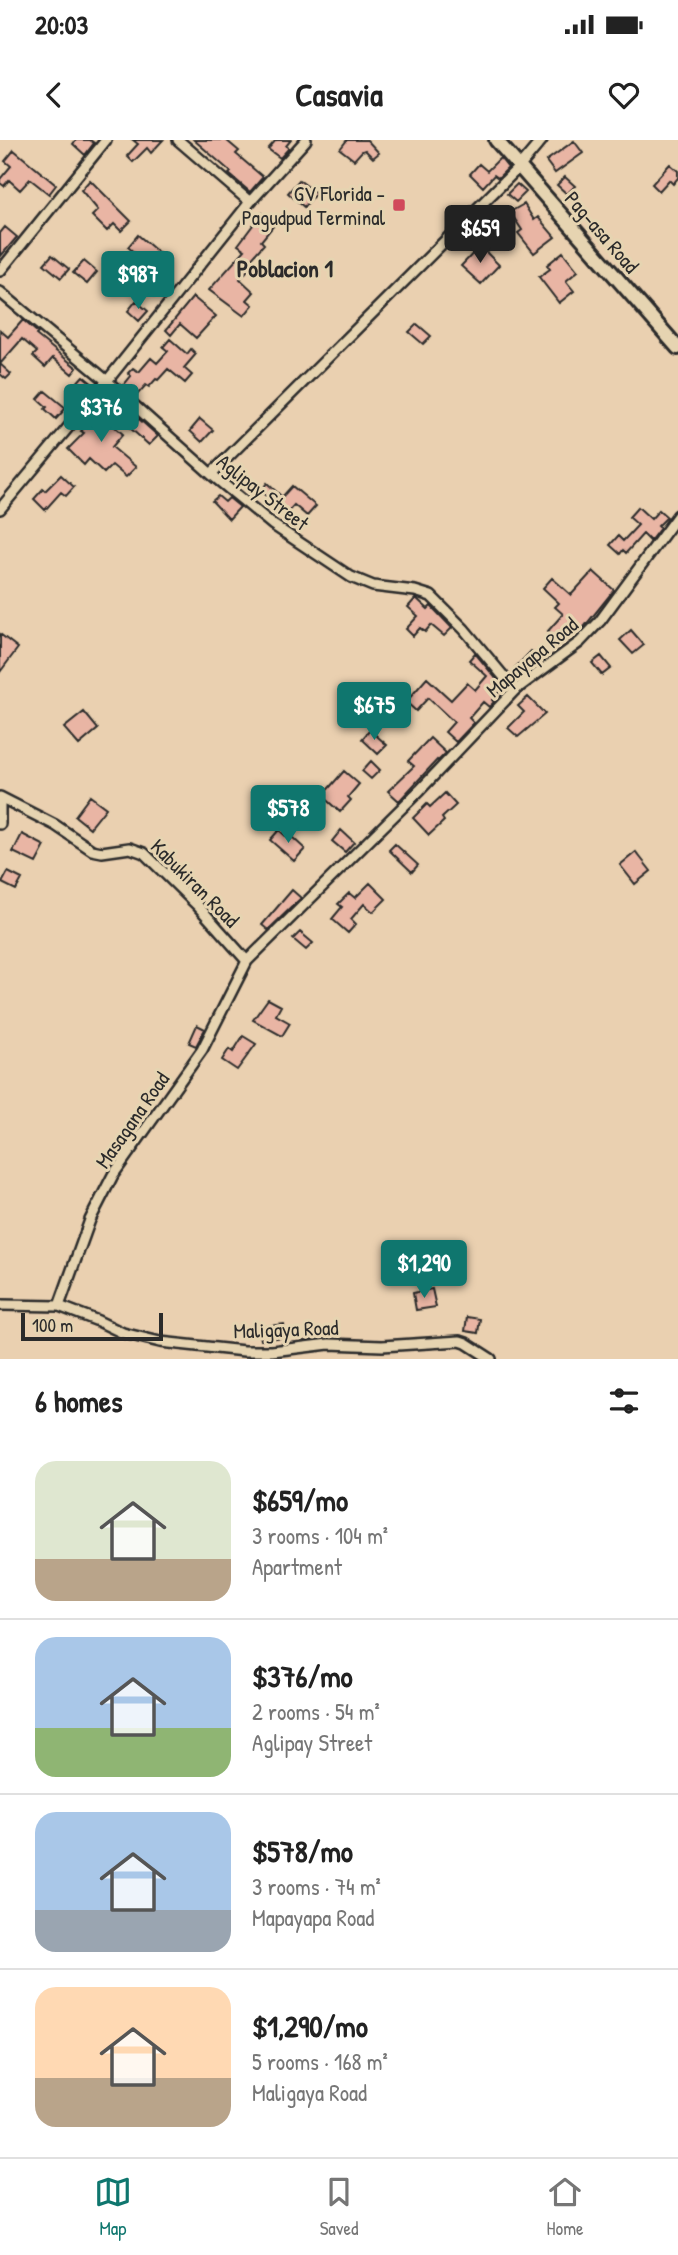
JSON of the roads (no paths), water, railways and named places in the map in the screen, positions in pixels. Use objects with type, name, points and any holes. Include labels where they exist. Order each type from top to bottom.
[{"type":"main road","name":"Pag-asa Road","points":[[496,140],[678,348]]},
{"type":"street","points":[[0,271],[106,140]]},
{"type":"street","points":[[178,140],[250,202]]},
{"type":"street","points":[[0,509],[107,381],[250,202],[306,140]]},
{"type":"street","points":[[211,474],[520,166],[542,140]]},
{"type":"street","name":"Aglipay Street","points":[[0,292],[273,525],[351,577],[373,586],[415,591],[431,596],[464,629],[515,690]]},
{"type":"street","name":"Mapayapa Road","points":[[247,961],[420,790],[515,690],[580,642],[600,621],[678,515]]},
{"type":"street","name":"Kabukiran Road","points":[[0,797],[55,825],[92,850],[102,852],[130,848],[144,853],[198,906],[247,961]]},
{"type":"street","points":[[0,804],[0,824]]},
{"type":"street","name":"Masagana Road","points":[[60,1306],[90,1220],[113,1175],[202,1050],[247,961]]},
{"type":"street","name":"Maligaya Road","points":[[0,1305],[60,1306],[123,1333],[160,1342],[272,1351],[329,1344],[382,1346],[460,1341],[466,1342],[491,1359]]},
{"type":"place","name":"GV Florida - Pagudpud Terminal","points":[[399,205]]},
{"type":"district","name":"Poblacion 1","points":[[285,268]]}]
